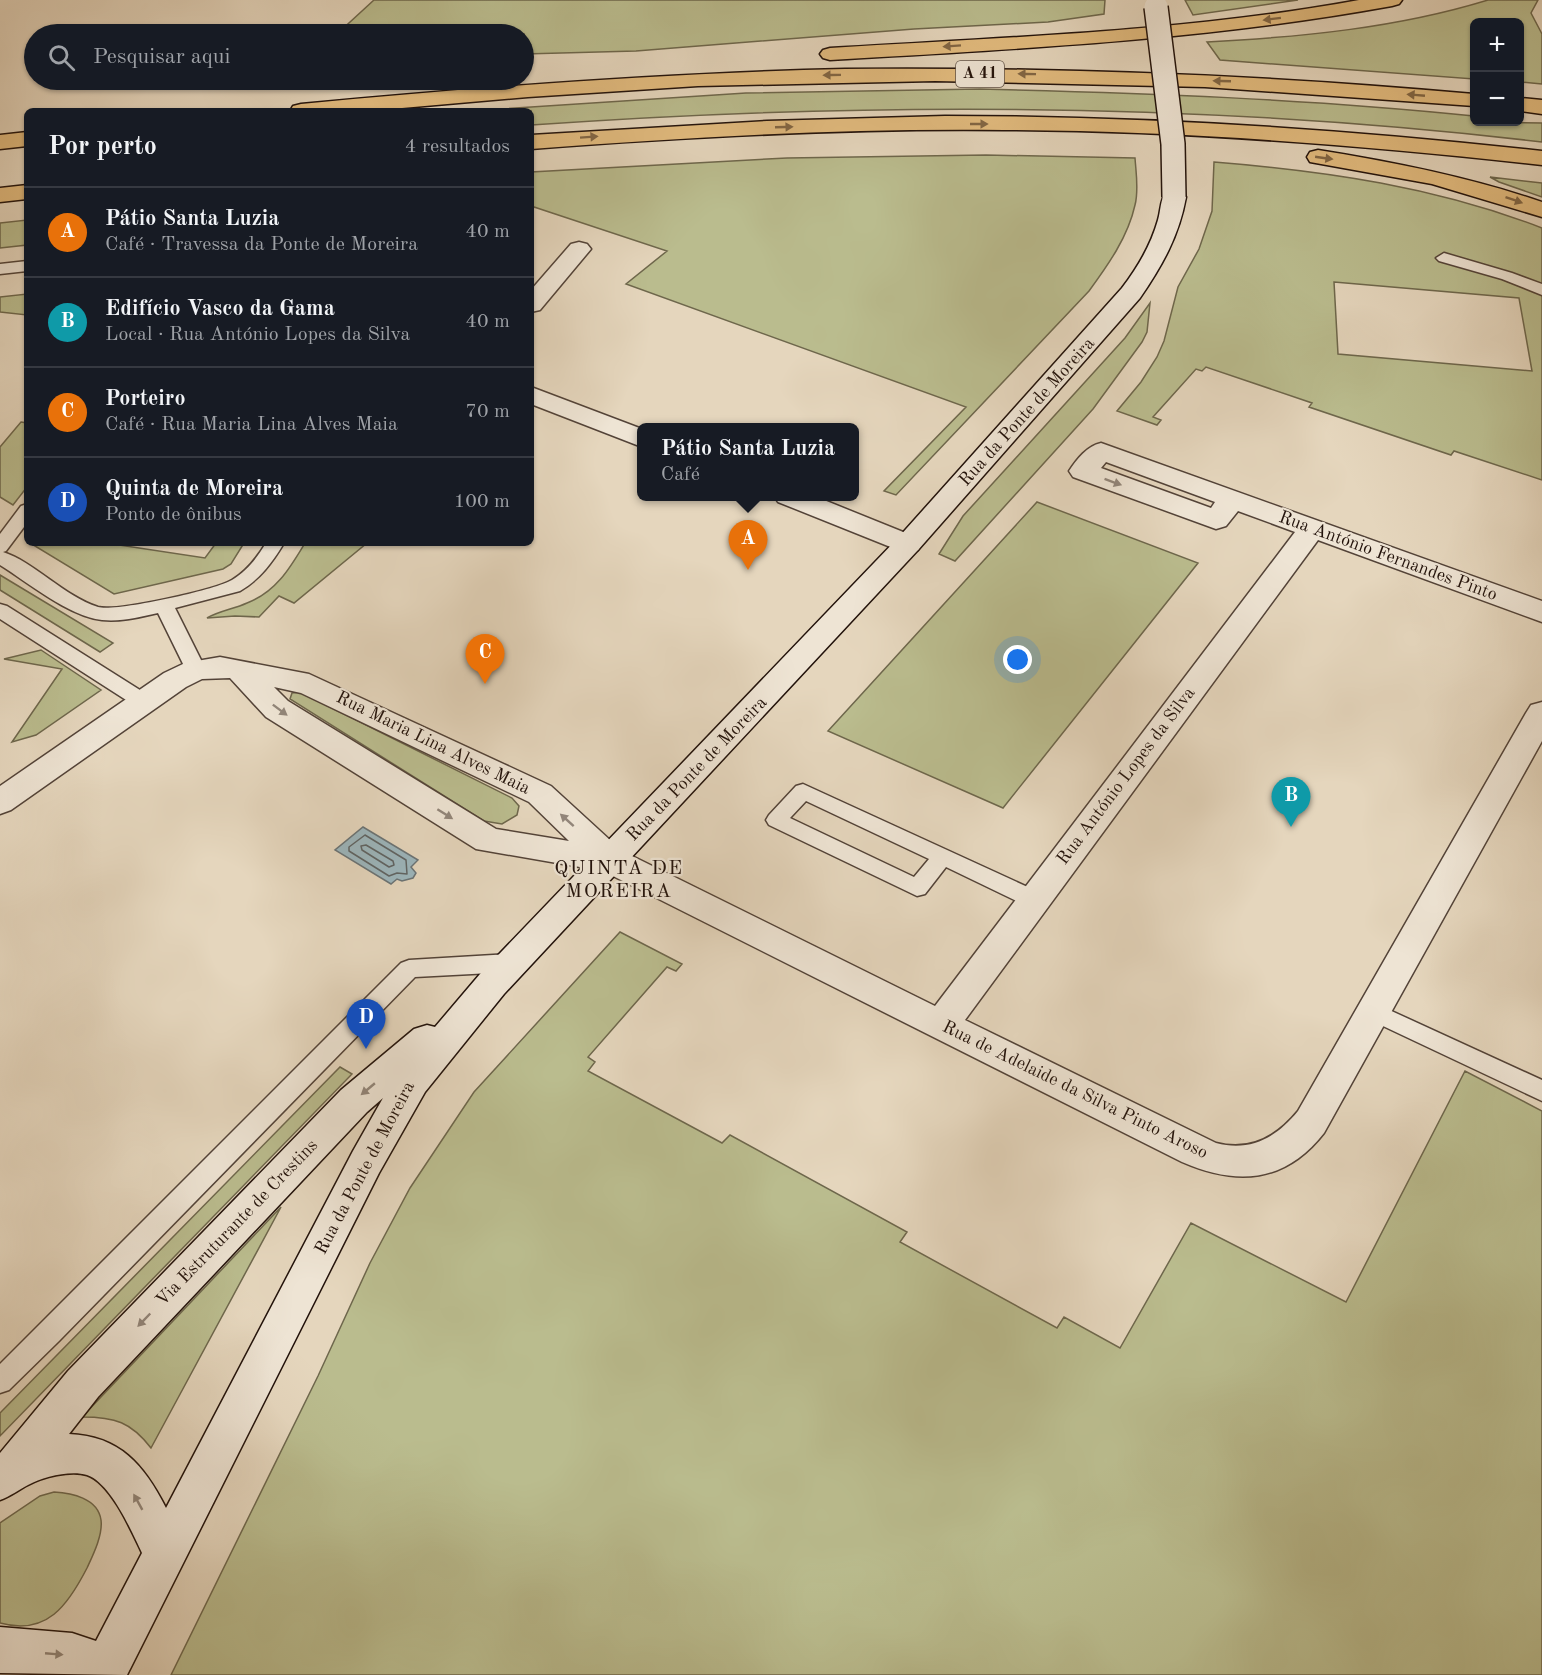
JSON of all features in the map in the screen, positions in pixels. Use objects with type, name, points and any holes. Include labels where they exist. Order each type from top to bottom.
[{"type":"highway","points":[[534,78],[554,72],[1194,28],[1288,17],[1392,0]]},
{"type":"highway","name":"A 41","points":[[333,108],[485,94],[753,77],[989,74],[1232,81],[1470,100]]},
{"type":"highway","points":[[485,94],[498,90]]},
{"type":"highway","points":[[1524,106],[1542,108]]},
{"type":"highway","points":[[534,142],[820,125],[1005,123],[1217,130],[1363,140],[1542,158]]},
{"type":"highway","points":[[1100,126],[1387,167],[1454,181],[1542,210]]},
{"type":"highway","points":[[0,142],[24,139]]},
{"type":"highway","points":[[0,195],[24,192]]},
{"type":"street","name":"Rua da Ponte de Moreira","points":[[105,1671],[391,1116],[427,1060],[502,973],[908,544],[1131,293],[1149,268],[1170,219],[1174,197],[1173,144],[1155,3]]},
{"type":"street","points":[[534,302],[579,249]]},
{"type":"street","points":[[534,396],[637,437]]},
{"type":"street","name":"Rua António Fernandes Pinto","points":[[1233,499],[1542,612]]},
{"type":"street","points":[[800,501],[908,544]]},
{"type":"street","name":"Rua António Lopes da Silva","points":[[941,1025],[1312,528]]},
{"type":"street","name":"Rua Maria Lina Alves Maia","points":[[0,802],[175,680],[196,670],[220,667],[309,684],[540,794],[610,860]]},
{"type":"street","points":[[239,669],[277,709],[488,840],[610,860]]},
{"type":"street","name":"Rua de Adelaide da Silva Pinto Aroso","points":[[610,860],[1202,1154],[1235,1162],[1251,1160],[1278,1152],[1303,1133],[1374,1012],[1542,713]]},
{"type":"street","name":"Via Estruturante de Crestins","points":[[7,1474],[83,1384],[354,1101],[502,973]]},
{"type":"street","points":[[7,1474],[68,1454],[96,1457],[109,1463],[124,1478],[165,1554]]},
{"type":"street","points":[[0,1650],[72,1656],[105,1671]]},
{"type":"lane","points":[[1444,258],[1508,276],[1542,290]]},
{"type":"lane","points":[[0,269],[24,266]]},
{"type":"lane","points":[[0,547],[24,514]]},
{"type":"lane","points":[[0,557],[85,609],[103,614],[122,614],[233,587],[250,578],[260,568],[273,546]]},
{"type":"lane","points":[[163,604],[196,670]]},
{"type":"lane","points":[[0,610],[144,702]]},
{"type":"lane","points":[[943,857],[917,888],[776,820],[803,791],[1035,900]]},
{"type":"lane","points":[[0,1381],[50,1334],[409,969],[502,973]]},
{"type":"lane","points":[[1374,1012],[1542,1091]]},
{"type":"green space","points":[[374,0],[1105,0],[1104,14],[1048,22],[914,29],[636,51],[534,54],[534,24],[348,24]]},
{"type":"green space","points":[[1185,0],[1298,0],[1193,15]]},
{"type":"green space","points":[[1488,0],[1538,0],[1531,13],[1542,34],[1542,84],[1524,82],[1524,18],[1470,18],[1470,79],[1220,60],[1207,42],[1349,30],[1454,10]]},
{"type":"green space","points":[[980,89],[1104,93],[1412,110],[1470,116],[1470,126],[1524,126],[1524,123],[1542,123],[1542,142],[1290,119],[1163,113],[910,109],[657,117],[534,125],[534,108],[516,108],[746,93]]},
{"type":"green space","points":[[986,155],[1135,158],[1137,187],[1132,217],[1110,261],[1089,291],[896,495],[884,491],[966,407],[626,284],[667,251],[534,207],[534,172],[787,158]]},
{"type":"green space","points":[[1214,162],[1298,170],[1421,191],[1542,228],[1542,480],[1454,451],[1451,455],[1309,407],[1312,403],[1206,367],[1202,371],[1196,369],[1153,417],[1161,420],[1157,425],[1117,411],[1141,382],[1157,357],[1164,341],[1178,287],[1199,249],[1212,211]],"holes":[[[1334,282],[1519,298],[1532,371],[1338,354]]]},
{"type":"green space","points":[[1490,177],[1542,183],[1542,197],[1499,182]]},
{"type":"green space","points":[[24,220],[24,245],[0,248],[0,223]]},
{"type":"green space","points":[[24,294],[24,315],[0,312],[0,297]]},
{"type":"green space","points":[[1150,303],[1147,332],[1142,342],[1093,409],[955,561],[939,554],[963,516],[1125,338]]},
{"type":"green space","points":[[21,422],[24,422],[24,491],[13,505],[0,497],[0,447]]},
{"type":"green space","points":[[1037,502],[1198,563],[1003,808],[828,731]]},
{"type":"green space","points":[[35,546],[126,546],[205,558],[214,546],[242,546],[231,564],[223,569],[114,594]]},
{"type":"green space","points":[[303,546],[363,546],[294,603],[279,596],[259,617],[207,618],[257,598],[274,586],[288,570]]},
{"type":"green space","points":[[0,575],[113,643],[100,652],[0,590]]},
{"type":"green space","points":[[41,650],[101,690],[36,735],[12,742],[62,669],[4,659]]},
{"type":"green space","points":[[300,692],[512,798],[519,806],[517,815],[502,824],[484,821],[290,699],[292,693]]},
{"type":"green space","points":[[620,932],[682,964],[676,971],[667,967],[588,1057],[595,1062],[588,1071],[722,1143],[730,1135],[907,1232],[900,1242],[1057,1328],[1064,1317],[1120,1348],[1191,1223],[1346,1302],[1465,1071],[1542,1111],[1542,1675],[171,1675],[318,1376],[370,1263],[410,1188],[474,1092]]},
{"type":"green space","points":[[340,1067],[352,1074],[0,1436],[0,1413]]},
{"type":"green space","points":[[281,1207],[151,1448],[136,1432],[121,1423],[104,1418],[82,1417]]},
{"type":"green space","points":[[54,1492],[76,1495],[95,1506],[99,1513],[101,1526],[95,1551],[80,1582],[64,1605],[54,1614],[31,1625],[16,1626],[0,1623],[0,1523],[40,1496]]},
{"type":"water","points":[[363,827],[418,860],[411,867],[416,873],[413,878],[402,881],[397,879],[391,884],[335,850]]},
{"type":"place","name":"Pátio Santa Luzia","points":[[748,570]]},
{"type":"place","name":"Porteiro","points":[[485,684]]},
{"type":"place","name":"Edifício Vasco da Gama","points":[[1291,827]]},
{"type":"place","name":"Quinta de Moreira","points":[[366,1049]]},
{"type":"district","name":"QUINTA DE MOREIRA","points":[[619,880]]}]
